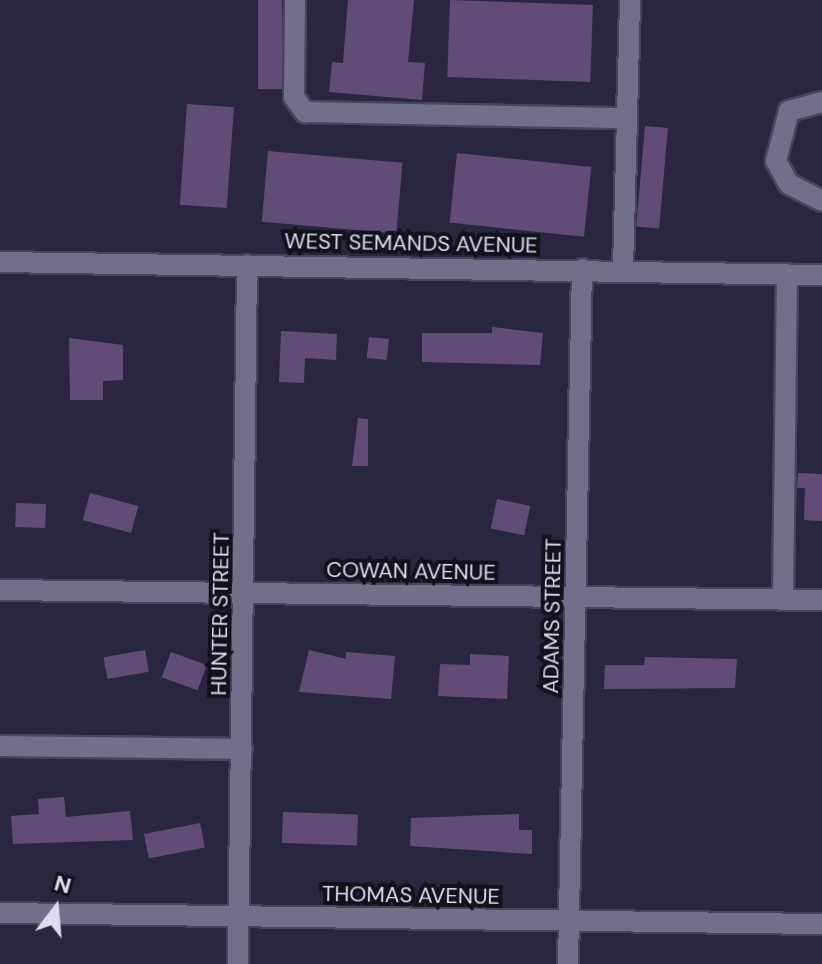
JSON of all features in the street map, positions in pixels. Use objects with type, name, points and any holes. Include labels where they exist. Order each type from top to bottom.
[{"type":"street","points":[[295,0],[294,97],[305,112],[627,118]]},
{"type":"street","points":[[623,269],[630,0]]},
{"type":"street","points":[[822,102],[789,111],[776,161],[789,184],[822,201]]},
{"type":"street","name":"WEST SEMANDS AVENUE","points":[[0,262],[623,269],[822,275]]},
{"type":"street","name":"HUNTER STREET","points":[[238,964],[247,265]]},
{"type":"street","name":"ADAMS STREET","points":[[568,964],[573,921],[575,598],[582,269]]},
{"type":"street","points":[[783,599],[787,274]]},
{"type":"street","name":"COWAN AVENUE","points":[[0,590],[822,600]]},
{"type":"street","points":[[0,746],[242,749]]},
{"type":"street","name":"THOMAS AVENUE","points":[[0,913],[822,924]]},
{"type":"building","points":[[258,0],[282,0],[282,89],[258,89]]},
{"type":"building","points":[[348,0],[414,0],[408,62],[425,63],[422,100],[329,92],[332,62],[343,63]]},
{"type":"building","points":[[450,0],[593,5],[590,82],[447,77]]},
{"type":"building","points":[[187,104],[234,107],[227,208],[180,205]]},
{"type":"building","points":[[645,126],[668,128],[659,229],[636,227]]},
{"type":"building","points":[[268,151],[402,163],[396,233],[262,222]]},
{"type":"building","points":[[457,153],[591,167],[584,237],[450,223]]},
{"type":"building","points":[[492,327],[543,333],[540,365],[422,362],[422,333],[492,333]]},
{"type":"building","points":[[281,331],[337,334],[336,360],[305,358],[304,383],[279,382]]},
{"type":"building","points":[[369,337],[389,339],[387,360],[367,358]]},
{"type":"building","points":[[69,338],[123,345],[123,380],[103,381],[103,400],[70,400]]},
{"type":"building","points":[[358,418],[368,419],[368,466],[352,466]]},
{"type":"building","points":[[798,473],[822,474],[822,521],[804,520],[805,488],[797,488]]},
{"type":"building","points":[[90,493],[138,506],[131,533],[83,520]]},
{"type":"building","points":[[497,499],[530,506],[524,535],[491,528]]},
{"type":"building","points":[[16,503],[46,504],[45,528],[15,527]]},
{"type":"building","points":[[145,650],[149,672],[107,679],[104,657]]},
{"type":"building","points":[[309,650],[346,659],[346,652],[395,656],[391,699],[299,692]]},
{"type":"building","points":[[171,652],[207,665],[197,690],[162,677]]},
{"type":"building","points":[[470,654],[509,656],[507,699],[438,696],[440,664],[470,665]]},
{"type":"building","points":[[645,657],[737,659],[735,688],[604,689],[605,665],[644,665]]},
{"type":"building","points":[[64,797],[66,817],[130,811],[133,840],[13,844],[11,816],[39,814],[38,799]]},
{"type":"building","points":[[283,812],[358,815],[357,846],[282,843]]},
{"type":"building","points":[[519,814],[519,830],[532,830],[532,854],[410,846],[411,818]]},
{"type":"building","points":[[200,823],[205,848],[149,858],[144,834]]}]
